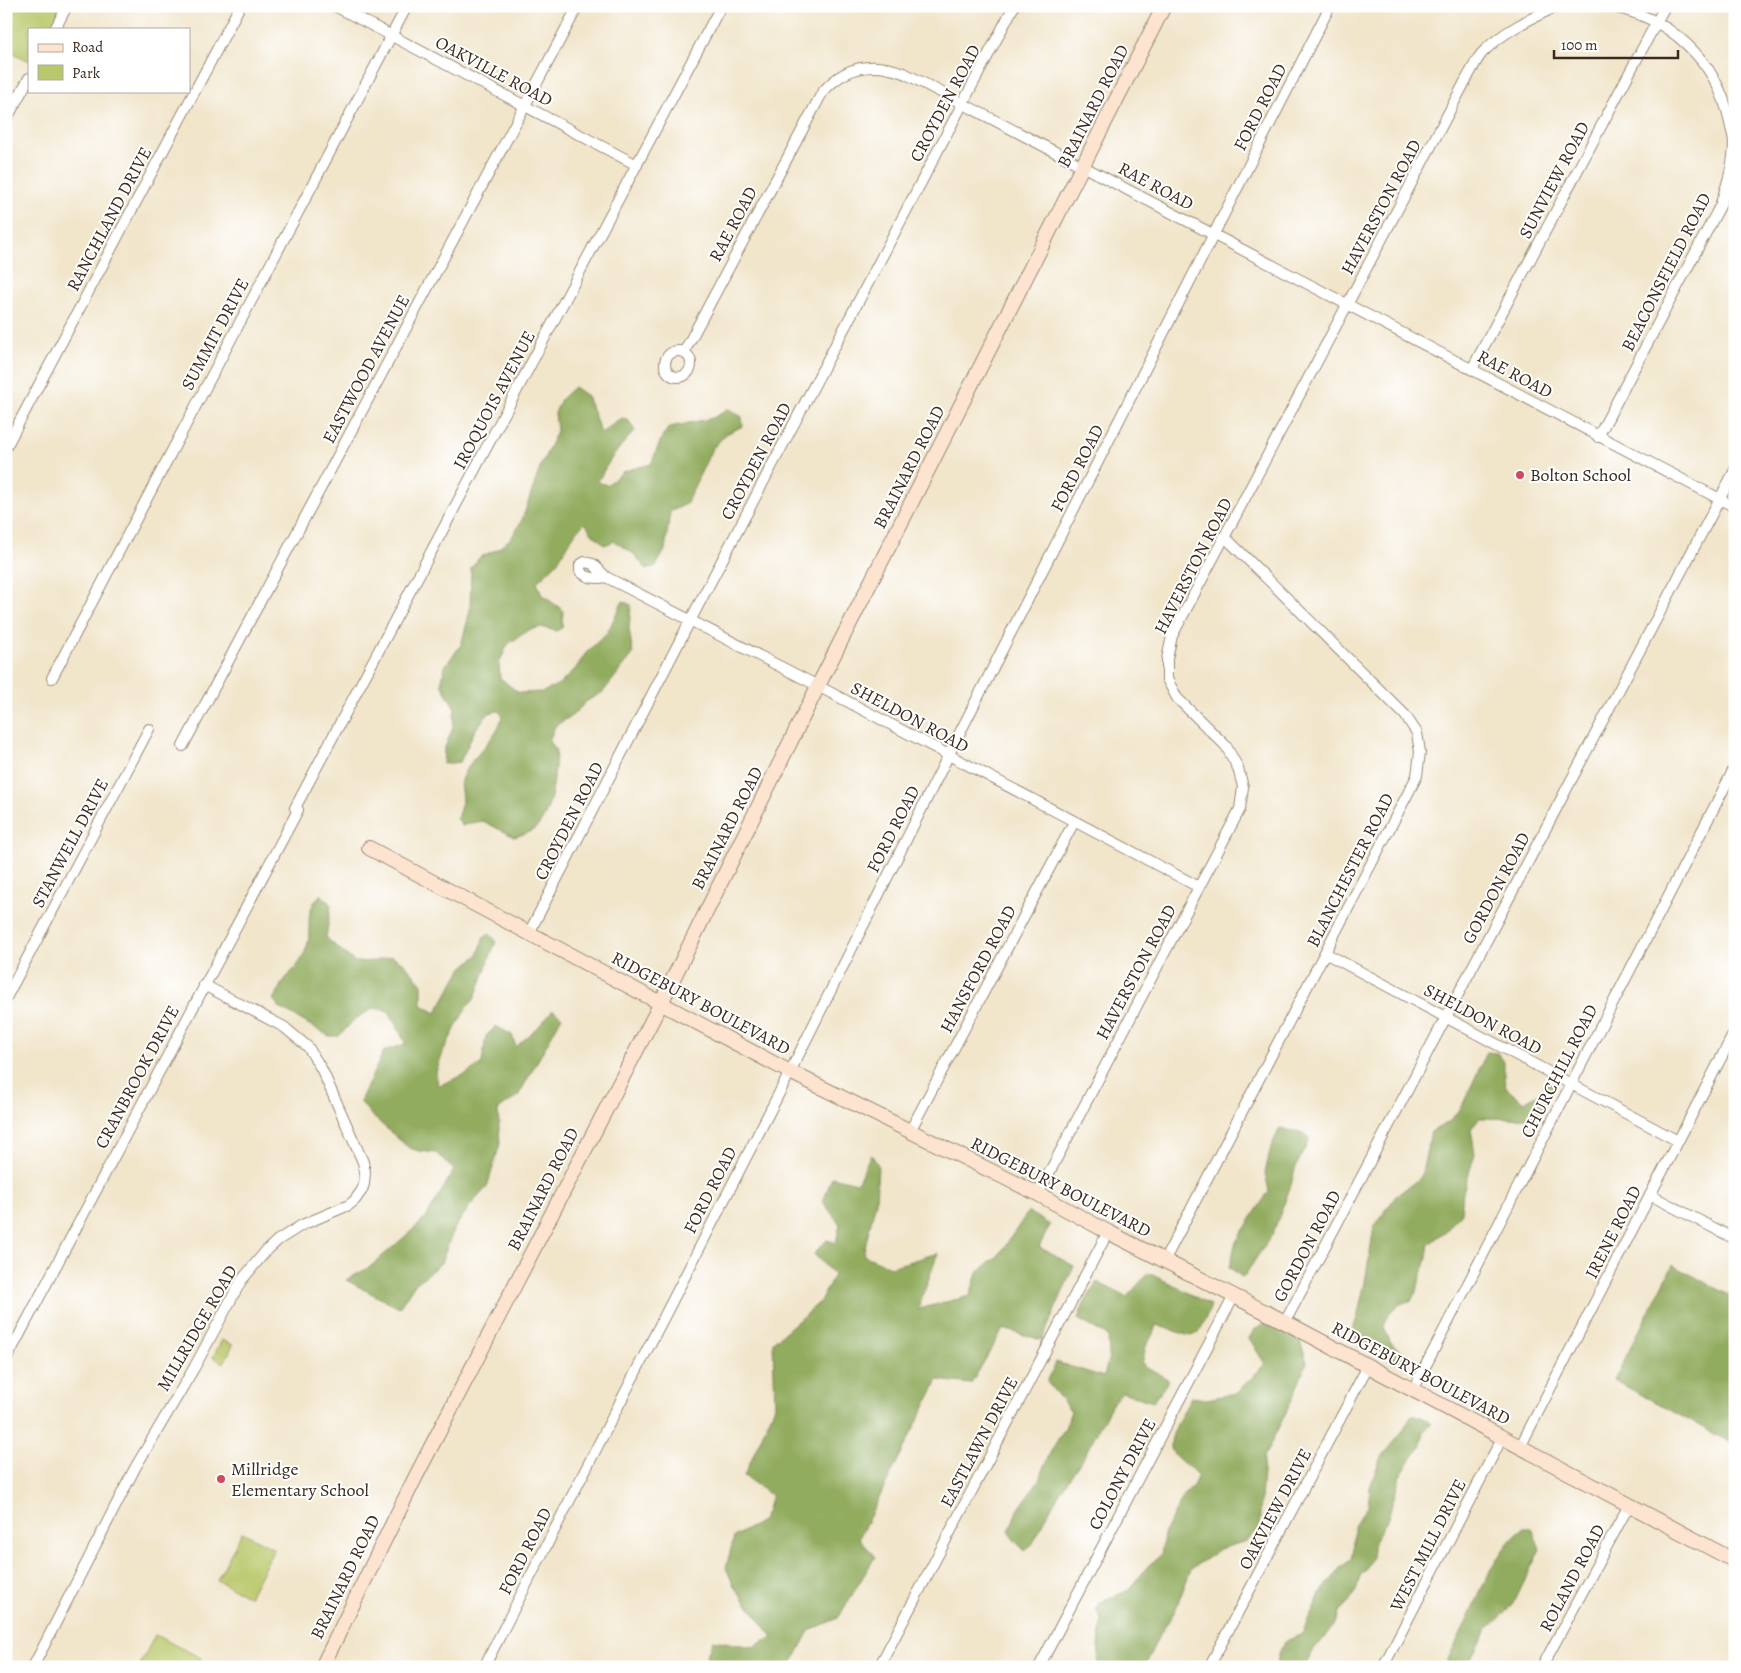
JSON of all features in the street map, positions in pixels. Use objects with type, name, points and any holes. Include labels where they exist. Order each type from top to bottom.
[{"type":"street","points":[[56,28],[67,6]]},
{"type":"street","name":"RANCHLAND DRIVE","points":[[6,447],[240,6]]},
{"type":"street","name":"OAKVILLE ROAD","points":[[335,6],[637,165]]},
{"type":"street","name":"SUMMIT DRIVE","points":[[52,678],[407,6]]},
{"type":"street","name":"EASTWOOD AVENUE","points":[[183,746],[578,6]]},
{"type":"street","name":"IROQUOIS AVENUE","points":[[297,809],[721,6]]},
{"type":"street","name":"CROYDEN ROAD","points":[[529,933],[690,621],[1014,6]]},
{"type":"street","name":"BRAINARD ROAD","points":[[322,1667],[416,1476],[661,1003],[818,686],[1164,6]]},
{"type":"street","name":"FORD ROAD","points":[[484,1667],[790,1072],[948,756],[1330,6]]},
{"type":"street","name":"HAVERSTON ROAD","points":[[1038,1194],[1240,809],[1243,787],[1238,768],[1226,746],[1177,698],[1167,680],[1167,659],[1172,636],[1468,76],[1483,53],[1506,34],[1530,18],[1558,6]]},
{"type":"street","points":[[1605,6],[1620,8],[1657,22]]},
{"type":"street","name":"SUNVIEW ROAD","points":[[1472,369],[1665,6]]},
{"type":"street","name":"BEACONSFIELD ROAD","points":[[1598,437],[1720,206],[1729,180],[1734,142],[1727,105],[1708,68],[1697,54],[1683,40],[1657,22]]},
{"type":"street","name":"RAE ROAD","points":[[684,352],[817,100],[835,79],[854,70],[866,67],[890,68],[904,73],[1735,507]]},
{"type":"street","points":[[6,120],[28,80]]},
{"type":"street","name":"GORDON ROAD","points":[[1285,1322],[1735,470]]},
{"type":"street","name":"BLANCHESTER ROAD","points":[[1164,1261],[1417,776],[1420,752],[1417,733],[1403,713],[1225,537]]},
{"type":"street","name":"SHELDON ROAD","points":[[606,577],[818,686],[1199,887]]},
{"type":"street","name":"STANWELL DRIVE","points":[[6,998],[149,729]]},
{"type":"street","name":"CHURCHILL ROAD","points":[[1413,1390],[1735,767]]},
{"type":"street","name":"CRANBROOK DRIVE","points":[[6,1360],[297,809]]},
{"type":"street","name":"HANSFORD ROAD","points":[[910,1132],[1074,822]]},
{"type":"street","name":"RIDGEBURY BOULEVARD","points":[[369,848],[790,1072],[1038,1194],[1108,1232],[1285,1322],[1735,1561]]},
{"type":"street","name":"SHELDON ROAD","points":[[1325,953],[1678,1141]]},
{"type":"street","name":"MILLRIDGE ROAD","points":[[33,1667],[135,1468],[194,1368],[241,1281],[265,1252],[278,1240],[302,1225],[350,1204],[359,1195],[364,1184],[365,1172],[363,1162],[322,1070],[308,1047],[284,1027],[204,984]]},
{"type":"street","name":"IRENE ROAD","points":[[1520,1447],[1735,1031]]},
{"type":"street","points":[[1650,1195],[1735,1239]]},
{"type":"street","name":"EASTLAWN DRIVE","points":[[879,1667],[1108,1232]]},
{"type":"street","name":"COLONY DRIVE","points":[[1039,1667],[1234,1296]]},
{"type":"street","name":"OAKVIEW DRIVE","points":[[1210,1667],[1368,1366]]},
{"type":"street","name":"WEST MILL DRIVE","points":[[1383,1667],[1502,1438]]},
{"type":"street","name":"ROLAND ROAD","points":[[1542,1667],[1629,1505]]},
{"type":"green space","points":[[6,6],[67,6],[56,28],[28,28],[28,60],[6,49]]},
{"type":"green space","points":[[574,387],[587,396],[601,433],[622,418],[629,421],[635,431],[624,442],[605,468],[598,482],[607,485],[624,471],[651,464],[663,435],[670,427],[713,418],[729,409],[742,417],[743,426],[726,434],[712,449],[686,504],[670,512],[665,550],[656,566],[646,569],[633,553],[614,541],[605,545],[592,533],[585,523],[575,533],[557,563],[537,582],[542,595],[563,610],[562,628],[556,631],[541,627],[529,630],[508,644],[499,663],[500,678],[519,693],[543,692],[561,683],[576,668],[586,653],[607,633],[623,601],[631,605],[629,629],[633,654],[603,692],[587,701],[573,715],[555,726],[549,741],[556,751],[554,782],[549,805],[540,824],[527,833],[514,837],[483,821],[462,826],[457,818],[462,801],[460,786],[462,777],[468,766],[497,730],[502,715],[498,711],[489,713],[475,730],[460,762],[443,764],[444,750],[453,727],[455,708],[441,684],[445,666],[461,645],[470,611],[471,568],[480,557],[498,549],[512,537],[522,520],[541,465],[557,431],[555,413],[561,399]]},
{"type":"green space","points":[[321,894],[331,905],[326,938],[355,962],[376,961],[391,956],[404,963],[422,984],[422,1005],[436,1013],[461,969],[478,955],[484,937],[489,933],[496,941],[474,1000],[466,1008],[444,1050],[436,1072],[438,1086],[466,1074],[482,1063],[486,1036],[496,1026],[512,1035],[516,1047],[553,1010],[562,1017],[518,1096],[498,1110],[500,1144],[487,1187],[469,1207],[454,1229],[441,1263],[414,1285],[399,1308],[346,1280],[370,1267],[426,1218],[454,1170],[436,1153],[409,1148],[371,1115],[360,1101],[384,1051],[406,1044],[389,1011],[374,1008],[355,1019],[339,1036],[329,1036],[280,1008],[273,999],[305,952],[309,939],[310,914],[315,901]]},
{"type":"green space","points":[[1487,1052],[1497,1053],[1504,1061],[1506,1086],[1524,1102],[1541,1092],[1549,1080],[1554,1086],[1539,1114],[1516,1118],[1479,1118],[1471,1129],[1475,1154],[1463,1192],[1461,1213],[1446,1231],[1429,1244],[1426,1262],[1413,1300],[1397,1306],[1388,1316],[1384,1327],[1390,1342],[1407,1356],[1404,1365],[1357,1340],[1352,1332],[1365,1282],[1374,1227],[1396,1196],[1421,1177],[1431,1132],[1450,1121],[1463,1104]]},
{"type":"green space","points":[[1280,1128],[1300,1132],[1310,1138],[1295,1169],[1273,1233],[1243,1278],[1229,1267],[1236,1242],[1269,1191],[1265,1173],[1271,1147]]},
{"type":"green space","points":[[871,1154],[878,1165],[876,1201],[863,1255],[891,1267],[938,1253],[918,1309],[970,1296],[977,1273],[999,1255],[1028,1212],[1050,1225],[1039,1247],[1074,1266],[1042,1340],[1003,1329],[971,1384],[938,1380],[859,1538],[875,1557],[838,1618],[809,1631],[790,1667],[702,1667],[713,1640],[753,1647],[773,1637],[735,1588],[726,1568],[734,1537],[763,1520],[772,1496],[744,1476],[775,1406],[773,1342],[820,1302],[834,1275],[814,1254],[827,1240],[836,1243],[840,1224],[823,1202],[832,1177],[857,1183]]},
{"type":"green space","points":[[1673,1265],[1735,1298],[1735,1445],[1614,1380]]},
{"type":"green space","points":[[1148,1273],[1180,1288],[1211,1306],[1199,1333],[1190,1336],[1156,1325],[1146,1346],[1142,1364],[1169,1380],[1153,1402],[1122,1392],[1112,1404],[1084,1456],[1054,1502],[1032,1545],[1025,1551],[1009,1531],[1016,1513],[1040,1478],[1052,1449],[1065,1428],[1071,1411],[1047,1382],[1056,1362],[1104,1377],[1109,1356],[1108,1336],[1078,1319],[1083,1306],[1097,1282],[1127,1297]]},
{"type":"green space","points":[[1264,1324],[1300,1341],[1307,1362],[1292,1400],[1264,1457],[1259,1529],[1246,1541],[1220,1549],[1191,1569],[1175,1611],[1158,1637],[1145,1667],[1096,1667],[1101,1619],[1096,1610],[1101,1602],[1129,1590],[1149,1565],[1161,1555],[1164,1534],[1185,1493],[1193,1486],[1198,1475],[1172,1451],[1172,1439],[1181,1416],[1191,1397],[1207,1399],[1236,1393],[1265,1364],[1249,1338],[1255,1329]]},
{"type":"green space","points":[[222,1340],[233,1345],[224,1363],[213,1357]]},
{"type":"green space","points":[[1411,1416],[1421,1416],[1432,1423],[1424,1432],[1420,1448],[1400,1477],[1388,1518],[1374,1542],[1372,1557],[1366,1570],[1360,1576],[1355,1595],[1340,1611],[1334,1626],[1311,1654],[1304,1667],[1276,1667],[1284,1642],[1302,1634],[1320,1594],[1339,1570],[1351,1559],[1354,1543],[1354,1526],[1368,1505],[1370,1487],[1380,1459],[1401,1434]]},
{"type":"green space","points":[[1524,1528],[1532,1528],[1540,1549],[1513,1605],[1487,1630],[1467,1667],[1444,1667],[1497,1559],[1514,1536]]},
{"type":"green space","points":[[242,1532],[274,1549],[249,1597],[217,1580]]},
{"type":"green space","points":[[155,1635],[201,1658],[197,1667],[143,1667],[140,1665]]},
{"type":"place","name":"Bolton School","points":[[1520,475]]},
{"type":"place","name":"Millridge Elementary School","points":[[221,1479]]}]
